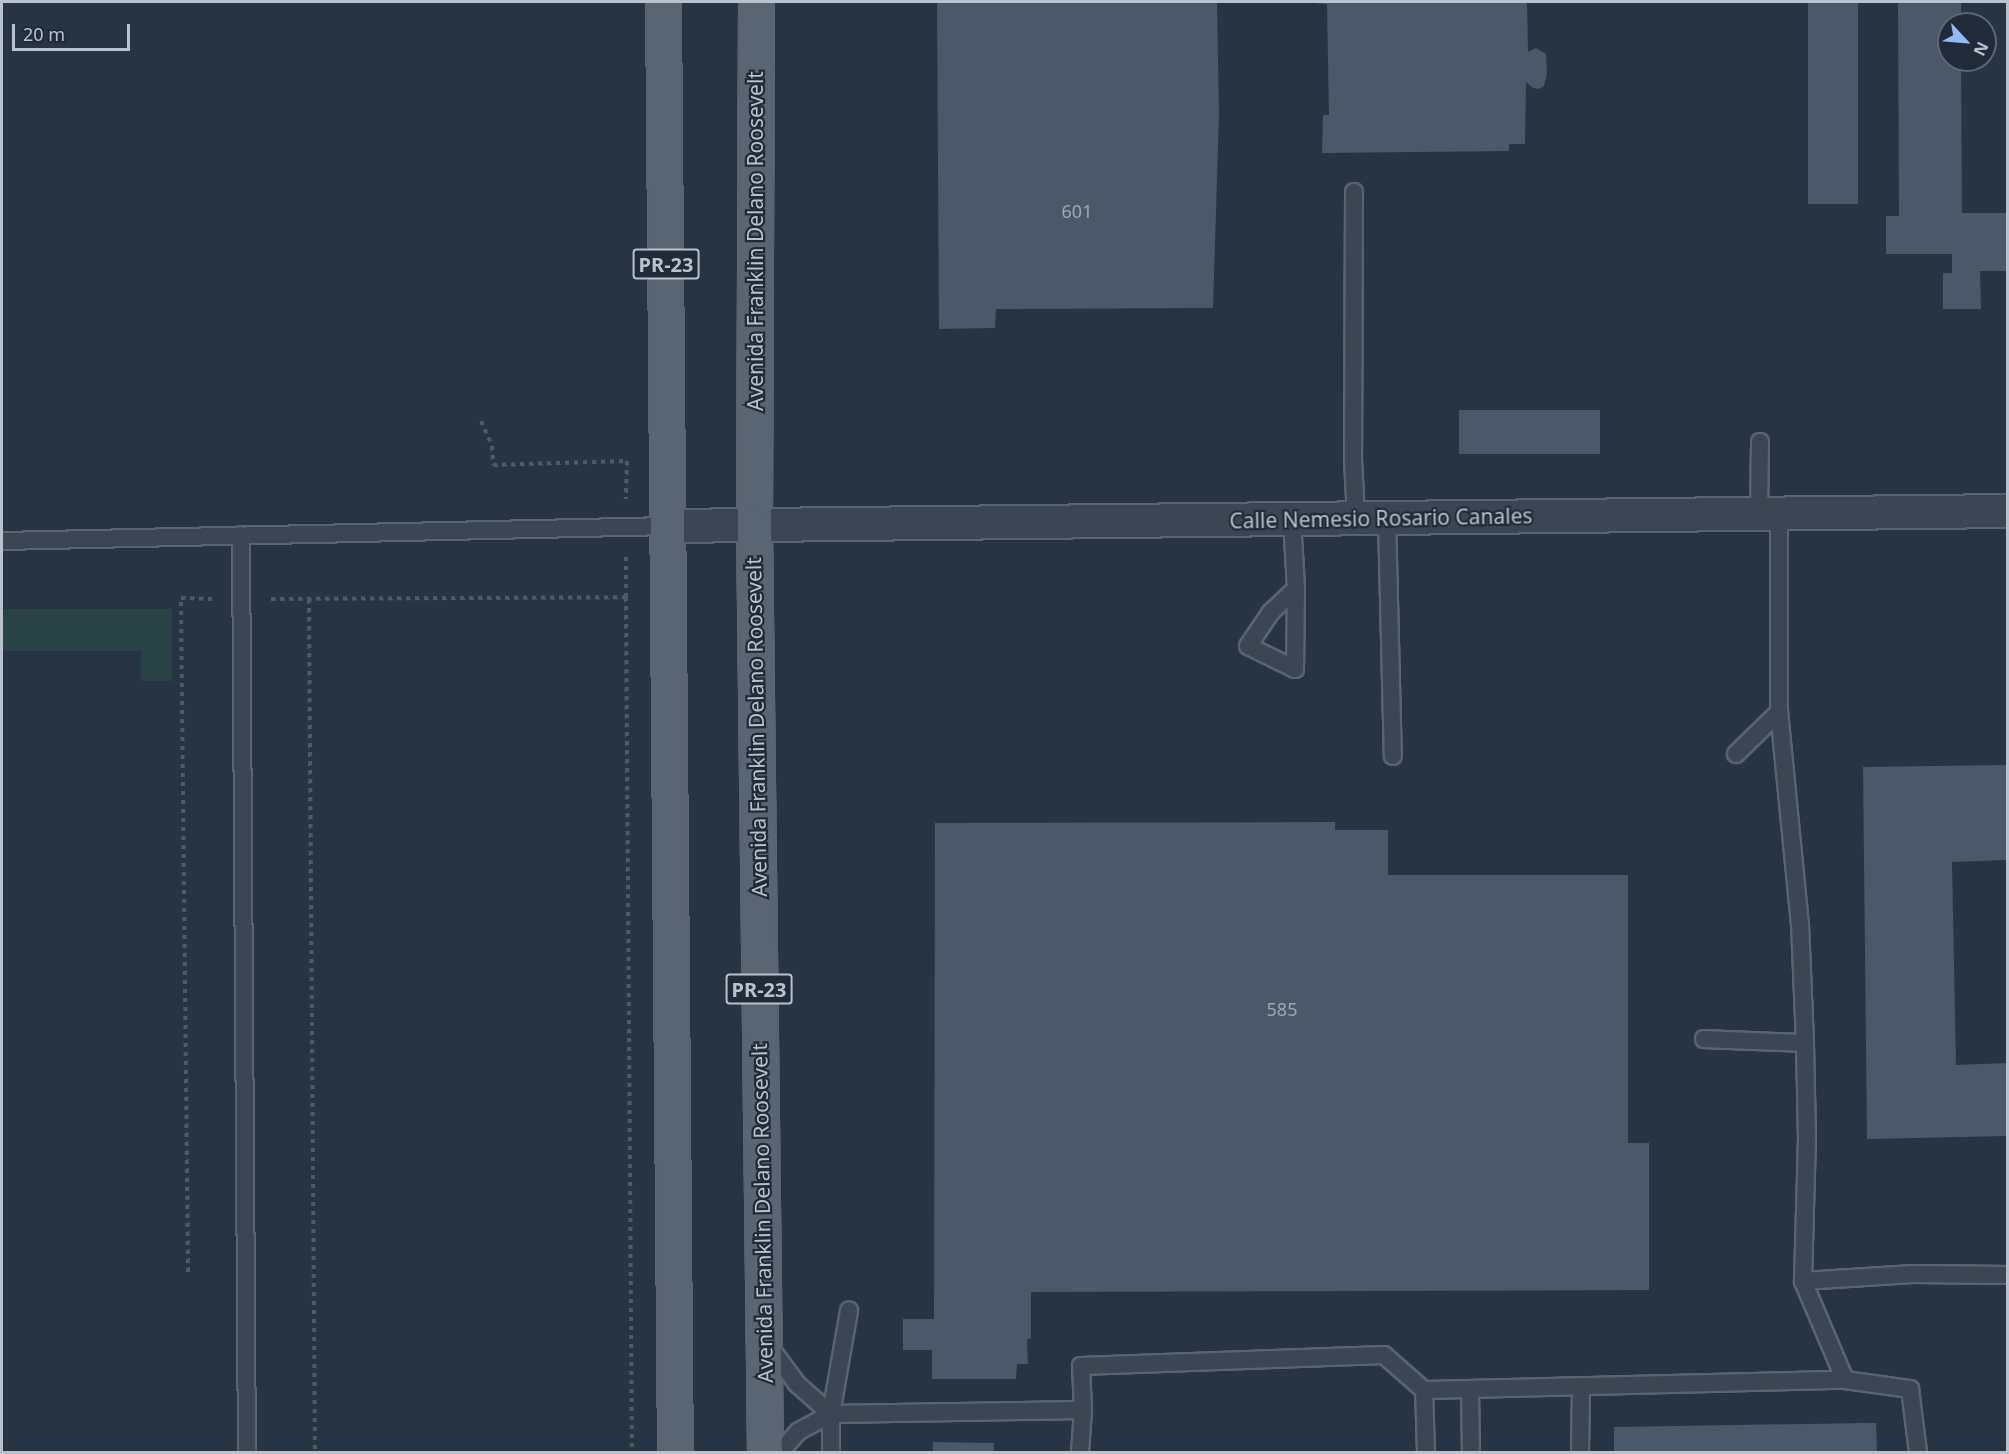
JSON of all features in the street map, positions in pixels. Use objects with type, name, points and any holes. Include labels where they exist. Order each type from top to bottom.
[{"type":"main road","name":"PR-23","points":[[663,2],[675,1452]]},
{"type":"main road","name":"Avenida Franklin Delano Roosevelt","points":[[756,2],[754,526],[765,1452]]},
{"type":"street","name":"Calle Nemesio Rosario Canales","points":[[668,526],[2007,511]]},
{"type":"lane","points":[[1354,192],[1353,459],[1356,518]]},
{"type":"lane","points":[[1760,442],[1769,514],[1779,712],[1800,926],[1807,1139],[1803,1281],[1845,1380]]},
{"type":"lane","points":[[1387,518],[1393,756]]},
{"type":"lane","points":[[1292,519],[1296,589],[1295,669],[1248,646],[1271,612],[1296,589]]},
{"type":"lane","points":[[2,541],[668,526]]},
{"type":"lane","points":[[241,535],[247,1452]]},
{"type":"lane","points":[[1736,754],[1779,712]]},
{"type":"lane","points":[[1704,1039],[1805,1043]]},
{"type":"lane","points":[[1803,1281],[1913,1274],[2007,1275]]},
{"type":"lane","points":[[831,1452],[831,1414],[849,1311]]},
{"type":"lane","points":[[763,1336],[797,1384],[831,1414]]},
{"type":"lane","points":[[1080,1452],[1083,1410],[1081,1366],[1384,1355],[1424,1390],[1845,1380],[1910,1389],[1918,1452]]},
{"type":"lane","points":[[1580,1452],[1581,1386]]},
{"type":"lane","points":[[1470,1389],[1471,1452]]},
{"type":"lane","points":[[1424,1390],[1426,1452]]},
{"type":"lane","points":[[780,1452],[799,1431],[831,1414],[1083,1410]]},
{"type":"path","points":[[482,421],[492,446],[493,465],[627,461],[632,1452]]},
{"type":"path","points":[[188,1272],[181,598],[626,597]]},
{"type":"path","points":[[309,599],[315,1452]]},
{"type":"green space","points":[[2,609],[172,609],[172,681],[141,681],[141,651],[2,651]]},
{"type":"building","points":[[937,2],[1217,2],[1219,115],[1213,308],[996,309],[995,328],[939,329]]},
{"type":"building","points":[[1299,2],[1527,2],[1528,52],[1536,48],[1546,54],[1547,74],[1544,86],[1539,89],[1533,88],[1526,82],[1525,144],[1509,144],[1509,151],[1322,153],[1323,115],[1329,115],[1327,4]]},
{"type":"building","points":[[1808,2],[1858,2],[1858,204],[1808,204]]},
{"type":"building","points":[[1898,2],[1961,2],[1961,12],[1937,12],[1937,72],[1961,72],[1962,213],[2008,213],[2008,271],[1980,271],[1981,309],[1943,309],[1943,273],[1952,273],[1952,254],[1886,254],[1886,216],[1899,216]]},
{"type":"building","points":[[1459,410],[1600,410],[1600,454],[1459,454]]},
{"type":"building","points":[[2008,765],[2008,860],[1952,862],[1956,1065],[2008,1063],[2008,1136],[1867,1139],[1863,767]]},
{"type":"building","points":[[1335,822],[1335,830],[1388,830],[1388,875],[1628,875],[1628,1143],[1649,1143],[1649,1290],[1031,1292],[1031,1338],[1027,1339],[1028,1364],[1017,1364],[1016,1379],[932,1379],[932,1350],[903,1350],[903,1319],[934,1319],[935,823]]},
{"type":"building","points":[[1876,1423],[1877,1452],[1614,1452],[1614,1427]]},
{"type":"building","points":[[933,1442],[994,1443],[994,1452],[933,1452]]}]
